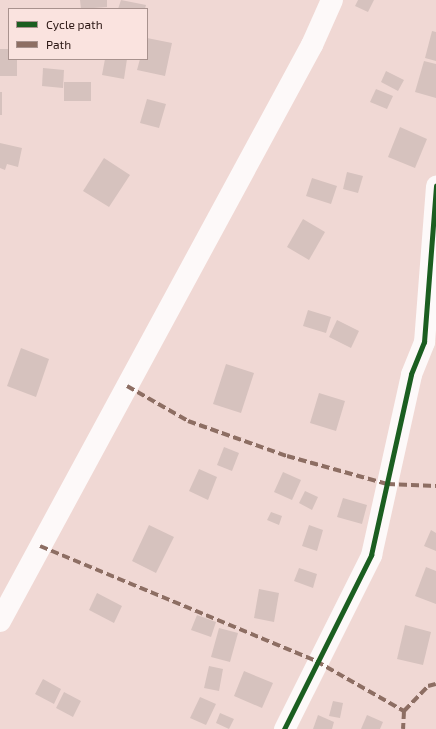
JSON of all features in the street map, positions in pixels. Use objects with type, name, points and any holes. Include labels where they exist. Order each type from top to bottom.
[{"type":"main road","points":[[0,622],[312,45],[332,0]]},
{"type":"street","points":[[284,729],[370,554],[411,374],[424,342],[436,185]]},
{"type":"building","points":[[80,0],[107,0],[107,7],[81,8]]},
{"type":"building","points":[[121,0],[146,5],[145,8],[118,8]]},
{"type":"building","points":[[358,0],[374,0],[368,12],[355,6]]},
{"type":"building","points":[[432,31],[436,32],[436,61],[425,58]]},
{"type":"building","points":[[148,38],[172,43],[165,76],[137,70],[140,60],[148,60]]},
{"type":"building","points":[[0,49],[8,49],[8,60],[17,60],[17,76],[0,76]]},
{"type":"building","points":[[105,60],[127,60],[124,79],[102,75]]},
{"type":"building","points":[[424,61],[436,64],[436,98],[415,92]]},
{"type":"building","points":[[43,68],[64,70],[63,88],[42,86]]},
{"type":"building","points":[[386,71],[404,80],[398,91],[381,82]]},
{"type":"building","points":[[64,82],[91,82],[91,101],[64,101]]},
{"type":"building","points":[[376,89],[393,96],[387,109],[370,102]]},
{"type":"building","points":[[0,92],[2,92],[2,115],[0,115]]},
{"type":"building","points":[[147,99],[166,104],[159,128],[140,123]]},
{"type":"building","points":[[400,127],[427,139],[415,168],[388,157]]},
{"type":"building","points":[[0,143],[22,148],[18,167],[7,164],[5,170],[0,168]]},
{"type":"building","points":[[104,158],[130,175],[109,207],[83,191]]},
{"type":"building","points":[[347,172],[363,176],[358,193],[343,189]]},
{"type":"building","points":[[312,178],[337,186],[331,204],[306,196]]},
{"type":"building","points":[[303,219],[325,232],[309,260],[287,247]]},
{"type":"building","points":[[308,310],[331,317],[326,333],[303,326]]},
{"type":"building","points":[[337,320],[359,331],[351,348],[329,337]]},
{"type":"building","points":[[21,348],[49,359],[36,397],[7,386]]},
{"type":"building","points":[[226,364],[254,373],[241,413],[213,404]]},
{"type":"building","points":[[319,393],[345,401],[336,431],[310,423]]},
{"type":"building","points":[[224,447],[239,453],[232,471],[217,465]]},
{"type":"building","points":[[199,469],[217,477],[208,500],[189,491]]},
{"type":"building","points":[[283,472],[301,480],[292,500],[274,492]]},
{"type":"building","points":[[305,491],[318,497],[312,510],[299,503]]},
{"type":"building","points":[[343,498],[367,505],[362,524],[337,517]]},
{"type":"building","points":[[271,512],[282,516],[279,525],[267,520]]},
{"type":"building","points":[[149,525],[174,537],[156,573],[132,561]]},
{"type":"building","points":[[309,525],[323,530],[317,551],[302,546]]},
{"type":"building","points":[[431,530],[436,533],[436,551],[424,546]]},
{"type":"building","points":[[426,567],[436,571],[436,604],[415,596]]},
{"type":"building","points":[[299,568],[317,574],[313,588],[294,581]]},
{"type":"building","points":[[259,589],[279,593],[274,622],[254,618]]},
{"type":"building","points":[[97,593],[122,606],[114,623],[89,610]]},
{"type":"building","points":[[197,615],[216,622],[211,637],[191,630]]},
{"type":"building","points":[[405,625],[431,632],[423,665],[397,659]]},
{"type":"building","points":[[219,628],[238,633],[230,662],[211,657]]},
{"type":"building","points":[[209,666],[223,669],[219,691],[204,688]]},
{"type":"building","points":[[244,671],[273,683],[262,708],[234,696]]},
{"type":"building","points":[[43,679],[61,689],[54,704],[35,694]]},
{"type":"building","points":[[64,692],[81,701],[73,717],[56,708]]},
{"type":"building","points":[[200,697],[216,704],[206,725],[190,718]]},
{"type":"building","points":[[333,701],[343,703],[340,718],[329,716]]},
{"type":"building","points":[[220,713],[234,719],[229,729],[216,723]]},
{"type":"building","points":[[318,715],[334,722],[332,729],[313,729]]},
{"type":"building","points":[[367,715],[383,722],[380,729],[361,729]]},
{"type":"marked path","points":[[127,386],[188,421],[287,456],[387,484],[436,486]]},
{"type":"marked path","points":[[40,546],[316,661],[404,711],[403,729]]},
{"type":"marked path","points":[[404,711],[428,686],[436,684]]},
{"type":"cycle path","points":[[284,729],[371,555],[411,374],[424,342],[436,185]]}]
